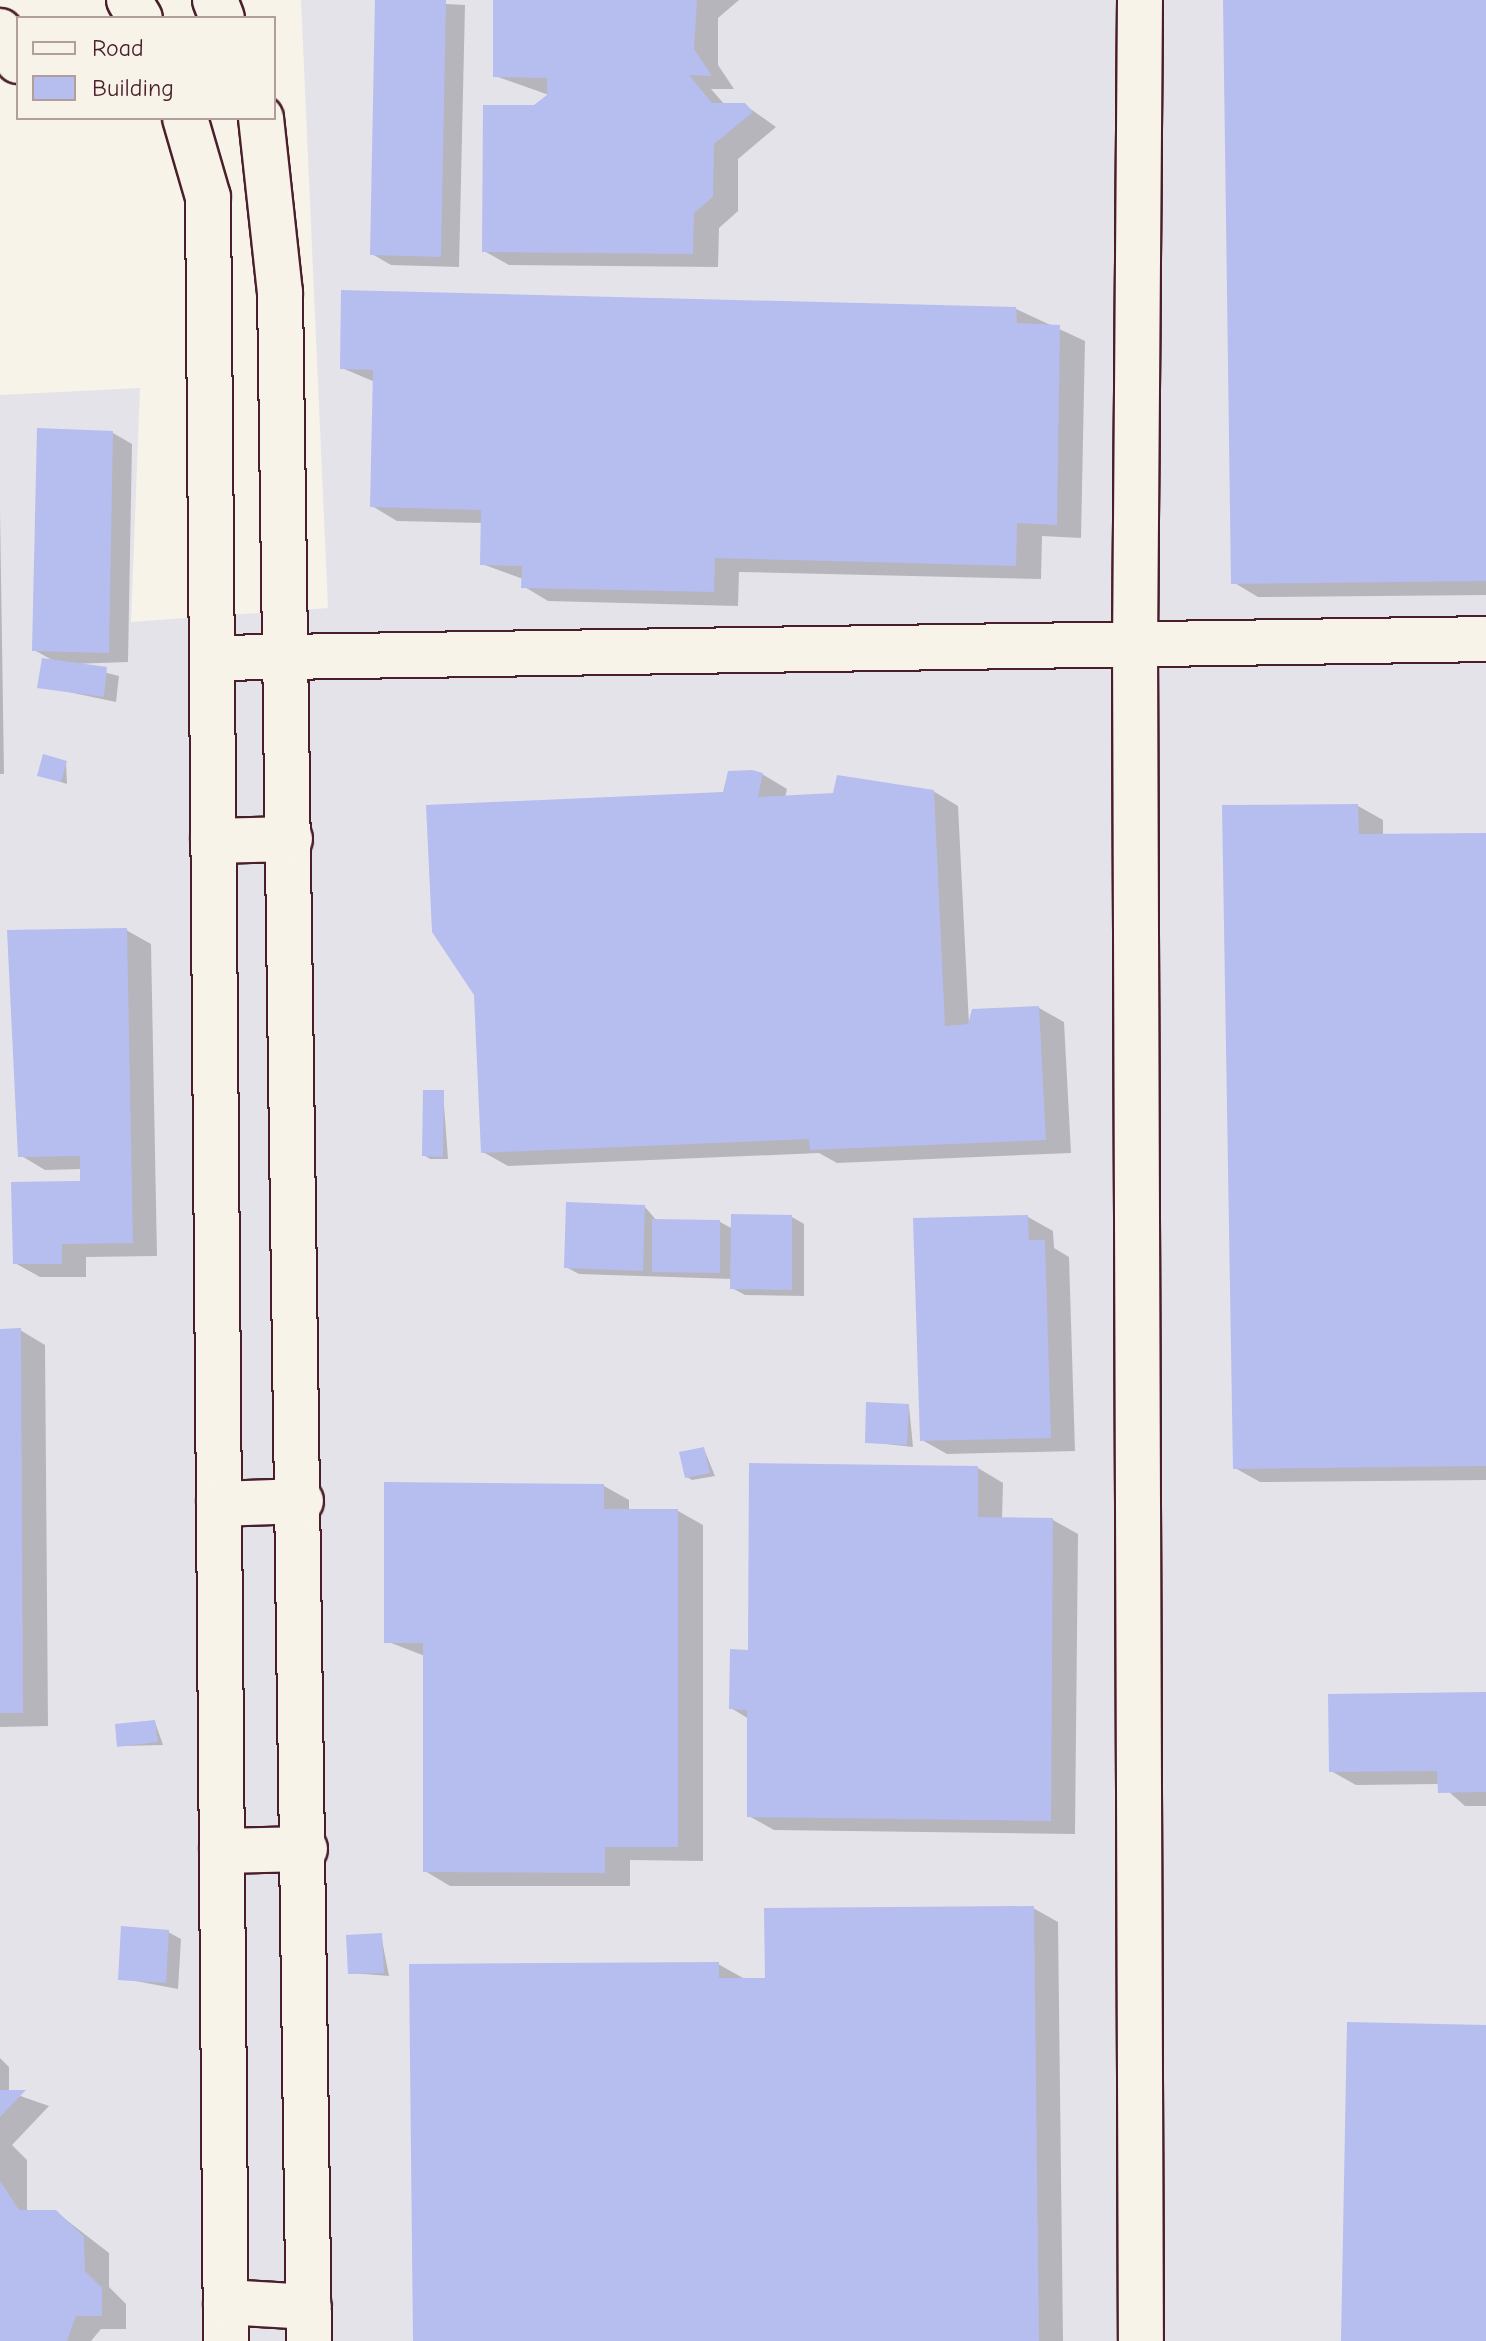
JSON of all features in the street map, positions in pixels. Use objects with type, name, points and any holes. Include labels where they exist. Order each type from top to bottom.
[{"type":"street","points":[[1140,0],[1135,644],[1141,2341]]},
{"type":"street","points":[[0,31],[16,58]]},
{"type":"street","points":[[186,120],[208,197],[226,2322],[309,2324],[301,1501],[280,292],[261,120]]},
{"type":"street","points":[[212,658],[1486,639]]},
{"type":"street","points":[[213,841],[290,839]]},
{"type":"street","points":[[219,1504],[301,1501]]},
{"type":"street","points":[[222,1851],[305,1849]]},
{"type":"shaded area","points":[[301,0],[1486,0],[1486,2341],[0,2341],[0,395],[140,388],[131,622],[328,608]]},
{"type":"building","points":[[375,0],[446,0],[441,257],[370,255]]},
{"type":"building","points":[[493,0],[697,0],[694,49],[712,76],[689,75],[712,103],[745,103],[753,112],[714,144],[713,197],[694,213],[693,254],[482,252],[483,105],[534,105],[547,95],[547,78],[493,77]]},
{"type":"building","points":[[1223,0],[1486,0],[1486,581],[1231,584]]},
{"type":"building","points":[[341,290],[1016,307],[1017,323],[1060,325],[1057,525],[1017,523],[1016,566],[715,558],[714,592],[521,588],[522,566],[480,565],[481,510],[370,507],[373,370],[340,369]]},
{"type":"building","points":[[37,428],[113,431],[109,653],[32,651]]},
{"type":"building","points":[[42,658],[107,667],[104,697],[37,688]]},
{"type":"building","points":[[43,754],[67,761],[61,782],[37,776]]},
{"type":"building","points":[[728,771],[763,773],[758,797],[833,793],[837,775],[934,790],[945,1026],[968,1024],[972,1009],[1039,1006],[1046,1140],[810,1150],[809,1139],[481,1153],[474,995],[432,932],[426,805],[723,792]]},
{"type":"building","points":[[1358,804],[1359,834],[1486,833],[1486,1466],[1233,1469],[1222,805]]},
{"type":"building","points":[[127,928],[133,1243],[62,1244],[62,1264],[13,1264],[11,1182],[80,1181],[80,1156],[18,1157],[7,930]]},
{"type":"building","points":[[423,1090],[444,1090],[443,1157],[422,1156]]},
{"type":"building","points":[[566,1202],[645,1205],[643,1271],[564,1268]]},
{"type":"building","points":[[731,1214],[792,1215],[792,1290],[730,1289]]},
{"type":"building","points":[[1028,1215],[1029,1240],[1045,1240],[1051,1438],[920,1441],[913,1218]]},
{"type":"building","points":[[652,1219],[720,1220],[720,1273],[652,1272]]},
{"type":"building","points":[[21,1328],[23,1713],[0,1713],[0,1329]]},
{"type":"building","points":[[866,1402],[909,1404],[907,1445],[865,1443]]},
{"type":"building","points":[[704,1447],[710,1473],[685,1478],[679,1452]]},
{"type":"building","points":[[749,1463],[978,1466],[978,1517],[1053,1518],[1051,1821],[747,1817],[747,1710],[729,1709],[730,1649],[748,1650]]},
{"type":"building","points":[[384,1482],[604,1484],[604,1509],[678,1509],[678,1847],[605,1847],[605,1873],[423,1872],[423,1643],[384,1643]]},
{"type":"building","points":[[1486,1692],[1486,1792],[1438,1793],[1437,1771],[1329,1772],[1328,1694]]},
{"type":"building","points":[[155,1720],[158,1742],[117,1747],[115,1724]]},
{"type":"building","points":[[1034,1906],[1039,2341],[413,2341],[409,1964],[719,1962],[719,1978],[765,1978],[764,1908]]},
{"type":"building","points":[[121,1926],[169,1930],[166,1983],[118,1980]]},
{"type":"building","points":[[382,1933],[384,1973],[348,1974],[346,1935]]},
{"type":"building","points":[[1347,2022],[1486,2025],[1486,2341],[1341,2341]]},
{"type":"building","points":[[0,2090],[26,2090],[0,2117]]},
{"type":"building","points":[[0,2181],[19,2210],[56,2210],[84,2237],[85,2271],[102,2288],[102,2316],[76,2316],[67,2341],[0,2341]]}]
